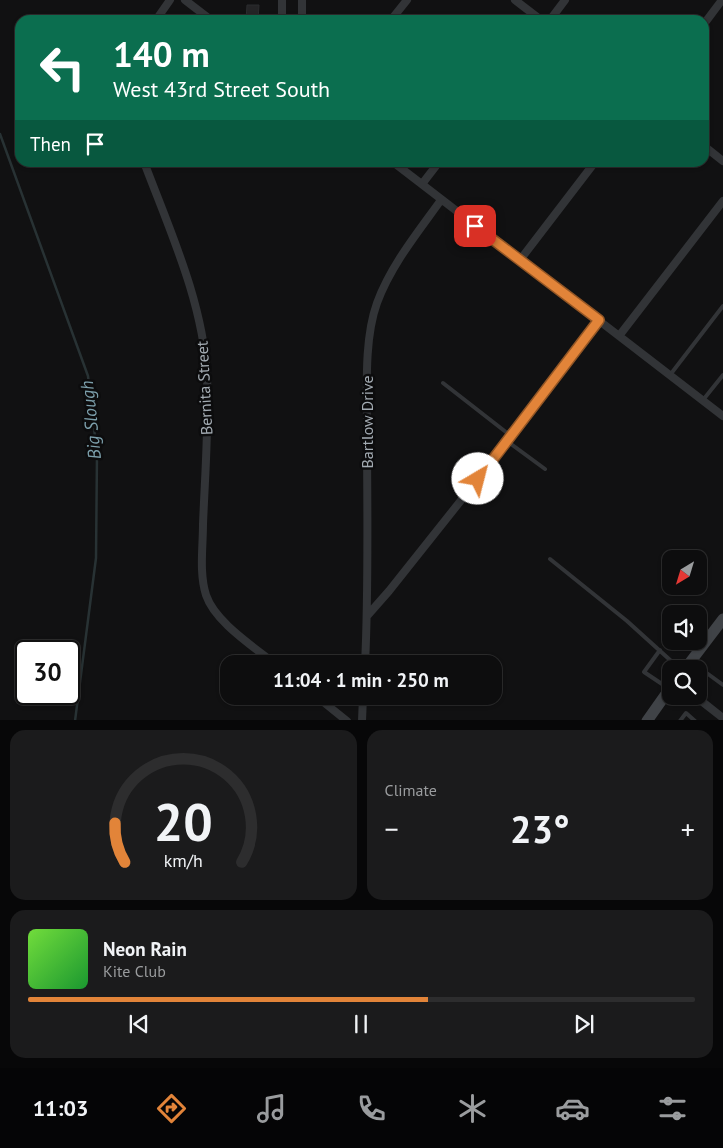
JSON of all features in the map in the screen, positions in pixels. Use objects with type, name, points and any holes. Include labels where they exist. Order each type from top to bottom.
[{"type":"street","points":[[160,15],[170,0]]},
{"type":"street","points":[[185,0],[204,15]]},
{"type":"street","points":[[282,0],[282,15]]},
{"type":"street","points":[[302,0],[302,15]]},
{"type":"street","points":[[395,15],[407,0]]},
{"type":"street","points":[[515,0],[534,15]]},
{"type":"street","points":[[554,15],[565,0]]},
{"type":"street","points":[[709,17],[722,0]]},
{"type":"street","points":[[709,150],[723,161]]},
{"type":"street","name":"Bernita Street","points":[[146,167],[190,287],[206,360],[208,410],[203,579],[209,603],[220,619],[264,655]]},
{"type":"street","points":[[400,167],[723,416]]},
{"type":"street","points":[[422,184],[434,167]]},
{"type":"street","points":[[520,260],[592,167]]},
{"type":"street","name":"Bartlow Drive","points":[[365,655],[367,373],[373,317],[395,267],[441,200]]},
{"type":"street","points":[[619,336],[723,201]]},
{"type":"street","points":[[367,616],[389,591],[509,438],[599,320]]},
{"type":"street","points":[[692,660],[721,626]]},
{"type":"street","points":[[647,720],[662,700]]},
{"type":"street","points":[[328,705],[348,720]]},
{"type":"street","points":[[362,720],[363,705]]},
{"type":"street","points":[[705,705],[720,718]]},
{"type":"lane","points":[[670,375],[723,306]]},
{"type":"lane","points":[[703,400],[723,375]]},
{"type":"lane","points":[[443,383],[545,469]]},
{"type":"lane","points":[[550,560],[627,621],[671,660]]},
{"type":"lane","points":[[660,650],[644,672],[662,683]]},
{"type":"lane","points":[[707,674],[720,681],[723,685]]},
{"type":"lane","points":[[680,720],[686,713],[695,720]]},
{"type":"building","points":[[247,5],[259,5],[258,15],[246,15]]},
{"type":"waterway","name":"Big Slough","points":[[0,134],[88,376],[97,454],[96,558],[75,720]]},
{"type":"route","points":[[475,226],[599,320],[478,479]]}]
